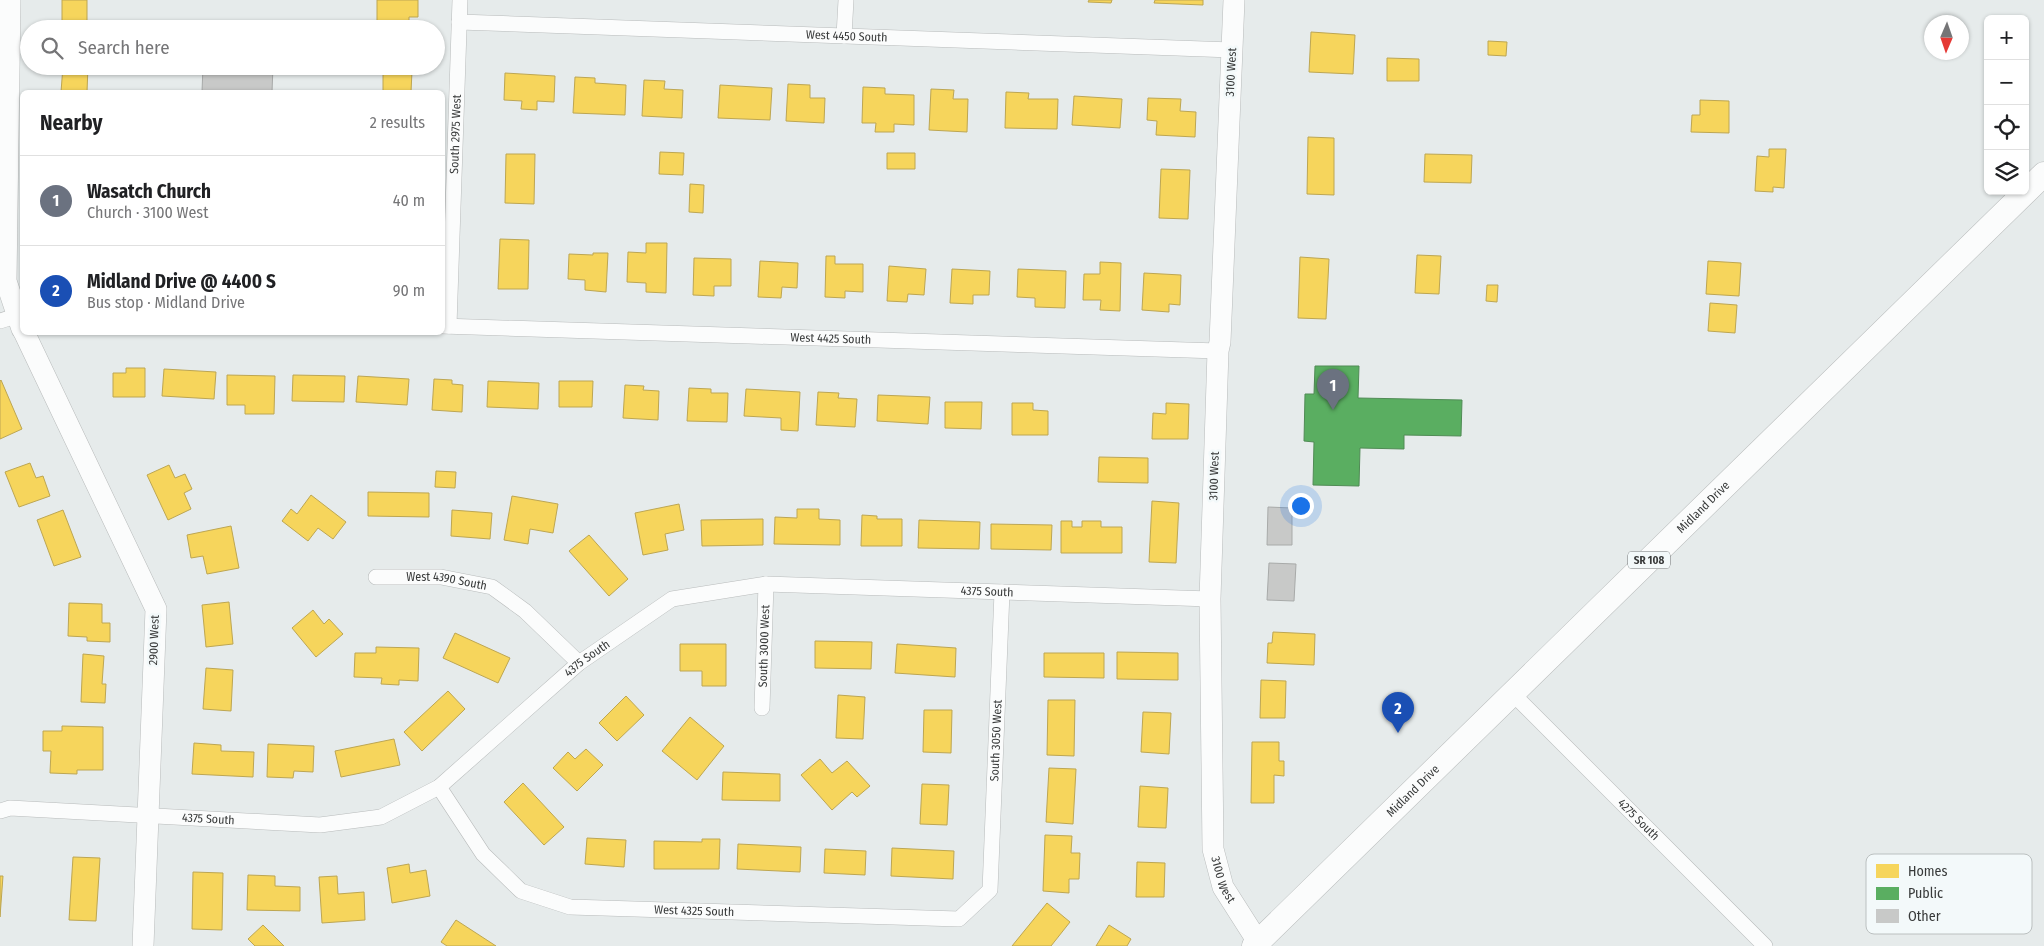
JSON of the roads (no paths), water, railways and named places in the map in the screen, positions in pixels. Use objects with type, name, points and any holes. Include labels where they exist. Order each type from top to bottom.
[{"type":"main road","name":"Midland Drive","points":[[1256,944],[2044,174]]},
{"type":"street","name":"South 2975 West","points":[[446,326],[460,0]]},
{"type":"street","points":[[844,36],[846,0]]},
{"type":"street","name":"3100 West","points":[[1234,0],[1220,342],[1218,351],[1210,599],[1213,849],[1224,887],[1256,944]]},
{"type":"street","name":"2900 West","points":[[7,9],[6,282],[17,322]]},
{"type":"street","name":"West 4450 South","points":[[459,22],[1232,50]]},
{"type":"street","name":"West 4425 South","points":[[446,326],[1218,351]]},
{"type":"street","name":"2900 West","points":[[23,335],[156,609],[143,946]]},
{"type":"street","name":"West 4390 South","points":[[376,577],[441,577],[492,587],[525,611],[579,663]]},
{"type":"street","name":"4375 South","points":[[0,811],[10,808],[320,825],[380,817],[439,787],[579,663],[672,599],[766,584],[1210,599]]},
{"type":"street","name":"South 3000 West","points":[[762,708],[766,584]]},
{"type":"street","name":"South 3050 West","points":[[990,890],[1002,592]]},
{"type":"street","name":"4275 South","points":[[1512,694],[1765,946]]},
{"type":"street","name":"West 4325 South","points":[[439,787],[483,854],[521,891],[570,907],[958,919],[990,890]]},
{"type":"place","name":"Wasatch Church","points":[[1333,410]]},
{"type":"place","name":"Midland Drive @ 4400 S","points":[[1398,733]]}]
